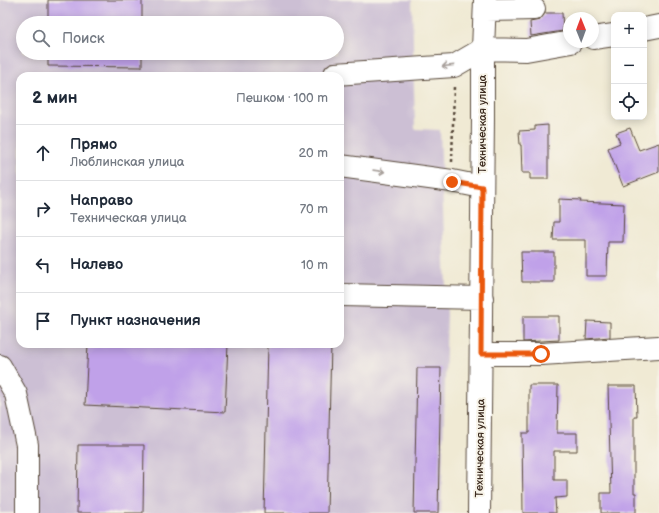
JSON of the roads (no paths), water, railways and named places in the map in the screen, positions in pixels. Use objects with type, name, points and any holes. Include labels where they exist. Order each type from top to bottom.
[{"type":"street","points":[[485,5],[534,9]]},
{"type":"street","name":"Техническая улица","points":[[479,513],[482,298],[482,49],[485,5]]},
{"type":"street","points":[[647,28],[659,26]]},
{"type":"street","points":[[599,37],[611,35]]},
{"type":"street","points":[[344,73],[454,66],[482,49],[526,50],[563,43]]},
{"type":"street","points":[[344,167],[482,187]]},
{"type":"street","points":[[344,295],[482,298]]},
{"type":"street","points":[[481,354],[541,354],[659,347]]},
{"type":"street","points":[[0,366],[16,394],[27,445],[27,513]]}]
